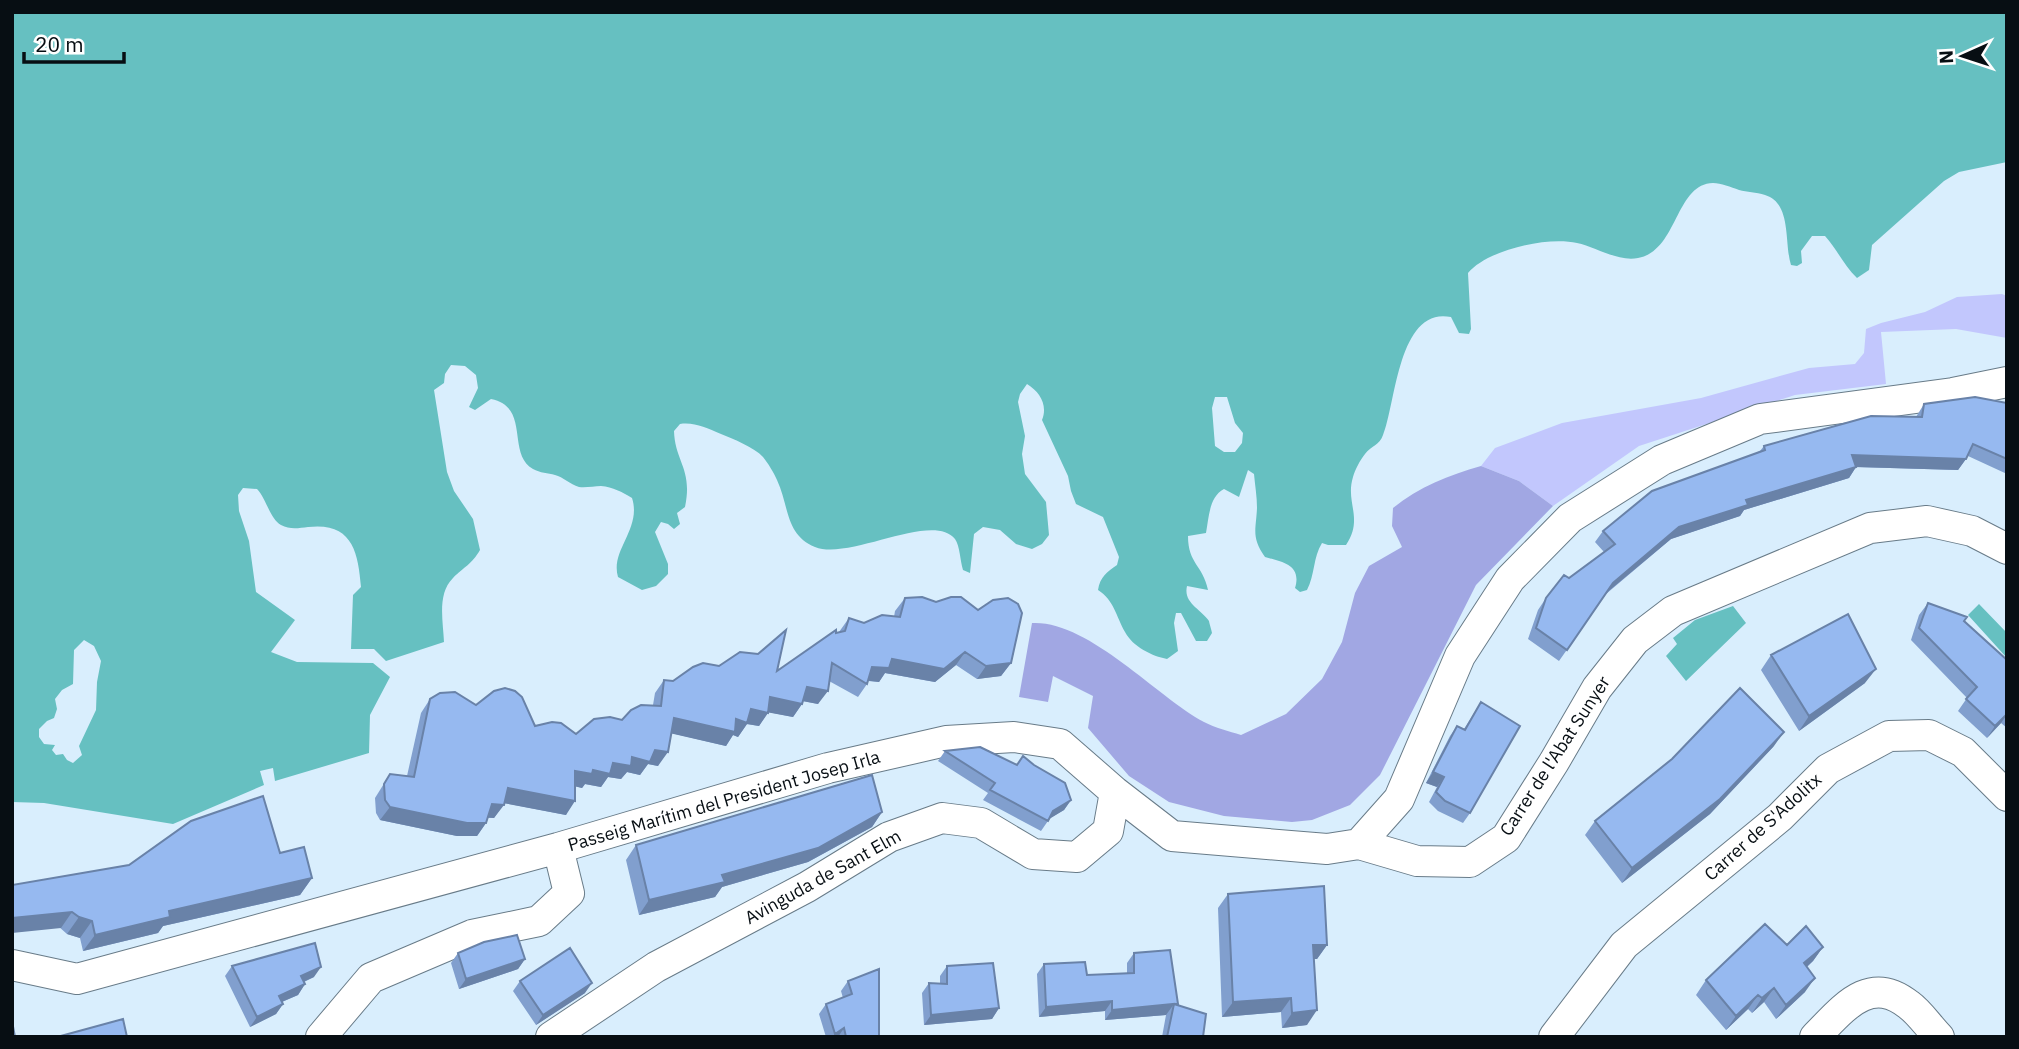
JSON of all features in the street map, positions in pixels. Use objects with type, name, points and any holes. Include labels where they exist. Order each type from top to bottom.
[{"type":"street","points":[[1359,844],[1399,799],[1460,656],[1510,579],[1570,518],[1662,460],[1760,419],[1953,393],[2007,382]]},
{"type":"street","name":"Carrer de l'Abat Sunyer","points":[[1359,844],[1417,860],[1470,862],[1506,838],[1597,688],[1635,640],[1673,611],[1870,528],[1927,521],[1972,531],[2007,549]]},
{"type":"street","name":"Carrer de S'Adolitx","points":[[1554,1037],[1624,945],[1780,817],[1828,769],[1889,736],[1929,734],[1963,752],[2007,796]]},
{"type":"street","name":"Passeig Marítim del President Josep Irla","points":[[12,965],[77,979],[558,848],[828,768],[946,741],[1014,737],[1060,744],[1115,792],[1172,836],[1327,849],[1359,844]]},
{"type":"street","name":"Avinguda de Sant Elm","points":[[551,1037],[656,967],[807,887],[889,837],[942,818],[981,823],[1033,853],[1077,857],[1108,831],[1115,792]]},
{"type":"street","points":[[321,1037],[371,978],[472,935],[539,922],[569,893],[558,848]]},
{"type":"street","points":[[1815,1037],[1861,995],[1887,992],[1910,1005],[1939,1037]]},
{"type":"shaded area","points":[[12,12],[2007,12],[2007,162],[1959,172],[1944,181],[1872,245],[1869,270],[1857,278],[1825,236],[1812,236],[1801,251],[1802,263],[1791,265],[1786,225],[1774,199],[1713,183],[1701,186],[1691,194],[1661,243],[1651,253],[1638,258],[1623,258],[1564,241],[1518,247],[1477,265],[1468,273],[1469,334],[1459,333],[1451,317],[1433,318],[1420,326],[1410,341],[1402,360],[1382,438],[1363,456],[1353,477],[1351,495],[1354,527],[1346,545],[1322,543],[1307,590],[1300,592],[1295,588],[1296,574],[1293,569],[1265,557],[1258,544],[1255,533],[1257,504],[1254,474],[1248,470],[1239,497],[1224,489],[1215,497],[1210,508],[1206,533],[1188,536],[1190,553],[1208,590],[1187,586],[1186,592],[1209,621],[1212,633],[1207,641],[1196,641],[1181,613],[1176,613],[1174,623],[1178,651],[1167,659],[1149,653],[1133,642],[1111,603],[1098,590],[1102,578],[1117,565],[1119,557],[1103,517],[1076,504],[1068,476],[1042,420],[1042,399],[1027,384],[1018,402],[1025,436],[1022,454],[1025,474],[1046,502],[1049,535],[1042,544],[1032,549],[1016,544],[1000,530],[983,527],[974,534],[970,573],[963,570],[955,539],[944,532],[928,530],[910,533],[848,548],[830,550],[815,547],[805,542],[793,527],[776,477],[759,453],[705,428],[680,424],[674,431],[687,483],[685,507],[677,513],[680,524],[674,529],[661,522],[655,532],[668,564],[668,574],[656,586],[642,590],[618,577],[618,558],[633,520],[632,498],[601,486],[579,487],[558,476],[533,469],[525,462],[521,452],[511,411],[491,399],[475,410],[469,407],[478,388],[476,375],[465,366],[451,365],[445,374],[444,383],[434,390],[447,472],[454,491],[473,519],[480,550],[448,584],[442,608],[444,642],[386,661],[374,649],[351,649],[353,595],[361,587],[358,562],[350,542],[334,529],[291,528],[281,525],[257,489],[243,488],[238,495],[239,511],[249,541],[256,592],[295,620],[271,652],[297,662],[373,663],[390,677],[370,715],[369,753],[275,781],[273,768],[260,771],[264,785],[173,824],[44,803],[12,802]],"holes":[[[1215,397],[1227,397],[1235,423],[1243,433],[1242,443],[1235,452],[1224,452],[1215,446],[1212,408]],[[84,640],[94,646],[101,661],[96,710],[79,746],[82,755],[73,763],[63,754],[56,755],[52,750],[55,745],[44,744],[39,737],[39,729],[54,718],[57,709],[55,699],[62,690],[73,684],[74,650]]]},
{"type":"shaded area","points":[[2007,296],[2007,338],[1956,329],[1881,332],[1886,384],[1795,395],[1639,446],[1553,506],[1519,481],[1481,466],[1495,448],[1562,423],[1701,398],[1809,368],[1855,364],[1864,353],[1866,329],[1925,312],[1957,297]]},
{"type":"shaded area","points":[[1481,466],[1519,481],[1553,506],[1476,585],[1380,775],[1350,805],[1312,820],[1292,822],[1224,816],[1169,802],[1129,776],[1088,728],[1093,696],[1053,676],[1048,702],[1019,697],[1032,623],[1054,625],[1098,646],[1185,710],[1217,728],[1241,735],[1286,714],[1322,679],[1342,642],[1355,593],[1369,566],[1402,547],[1392,526],[1393,508],[1435,482]]},
{"type":"shaded area","points":[[1979,604],[2007,633],[2007,658],[1968,615]]},
{"type":"shaded area","points":[[1733,606],[1746,623],[1686,681],[1666,656],[1677,644],[1673,638],[1695,620]]},
{"type":"building","points":[[1975,397],[2007,403],[2007,459],[1973,444],[1966,459],[1852,455],[1856,467],[1746,500],[1748,505],[1679,527],[1613,583],[1567,650],[1536,628],[1546,598],[1564,575],[1569,578],[1615,544],[1603,531],[1652,491],[1765,450],[1764,446],[1871,416],[1922,417],[1924,404]]},
{"type":"building","points":[[922,597],[936,602],[961,597],[978,610],[993,600],[1008,598],[1018,604],[1022,613],[1011,663],[986,666],[965,652],[944,669],[892,659],[889,668],[872,667],[867,684],[832,663],[828,691],[807,687],[802,704],[770,697],[768,713],[751,709],[747,723],[736,719],[735,732],[674,718],[668,752],[655,750],[650,762],[632,757],[631,766],[613,763],[610,774],[593,770],[592,774],[575,771],[575,801],[508,788],[504,805],[492,804],[486,823],[467,823],[390,807],[385,800],[384,784],[390,774],[414,777],[430,699],[440,693],[455,692],[476,705],[494,691],[505,688],[515,691],[522,697],[535,726],[561,723],[576,734],[594,719],[610,717],[622,720],[631,710],[641,705],[661,706],[664,680],[673,681],[703,663],[719,666],[740,652],[758,654],[786,630],[777,671],[836,630],[836,633],[845,631],[849,618],[864,623],[882,615],[900,617],[905,598]]},
{"type":"building","points":[[1928,603],[1967,617],[1964,621],[2007,660],[2007,714],[1995,726],[1966,699],[1977,687],[1919,628]]},
{"type":"building","points":[[1848,614],[1876,669],[1809,716],[1771,655]]},
{"type":"building","points":[[1740,688],[1784,732],[1720,799],[1632,868],[1595,821],[1672,759]]},
{"type":"building","points":[[1481,702],[1520,726],[1470,813],[1445,801],[1436,792],[1444,777],[1433,772],[1457,726],[1465,730]]},
{"type":"building","points":[[980,747],[1017,765],[1023,756],[1065,783],[1071,800],[1053,811],[1048,821],[990,790],[995,783],[945,751]]},
{"type":"building","points":[[872,775],[882,812],[818,848],[722,875],[725,882],[649,900],[636,845]]},
{"type":"building","points":[[263,796],[280,853],[304,847],[312,878],[169,911],[170,917],[95,935],[92,921],[72,912],[12,918],[12,885],[129,865],[191,821]]},
{"type":"building","points":[[1324,886],[1327,945],[1313,945],[1317,1010],[1292,1013],[1291,998],[1233,1002],[1228,894]]},
{"type":"building","points":[[1765,924],[1787,945],[1806,926],[1823,947],[1804,963],[1815,978],[1786,1005],[1774,988],[1762,998],[1758,995],[1736,1016],[1706,980]]},
{"type":"building","points":[[517,935],[525,959],[466,979],[458,953],[484,942]]},
{"type":"building","points":[[315,943],[321,967],[301,976],[305,984],[279,996],[283,1004],[257,1017],[232,966]]},
{"type":"building","points":[[570,948],[592,983],[543,1015],[520,981]]},
{"type":"building","points":[[1170,950],[1178,1004],[1112,1010],[1112,1001],[1046,1007],[1044,964],[1085,962],[1087,975],[1134,973],[1134,953]]},
{"type":"building","points":[[993,963],[999,1008],[931,1015],[929,983],[947,984],[947,966]]},
{"type":"building","points":[[879,969],[879,1037],[846,1037],[844,1028],[835,1034],[826,1004],[852,994],[848,981]]},
{"type":"building","points":[[1174,1004],[1206,1014],[1203,1037],[1167,1037]]},
{"type":"building","points":[[123,1019],[127,1037],[57,1037]]}]
